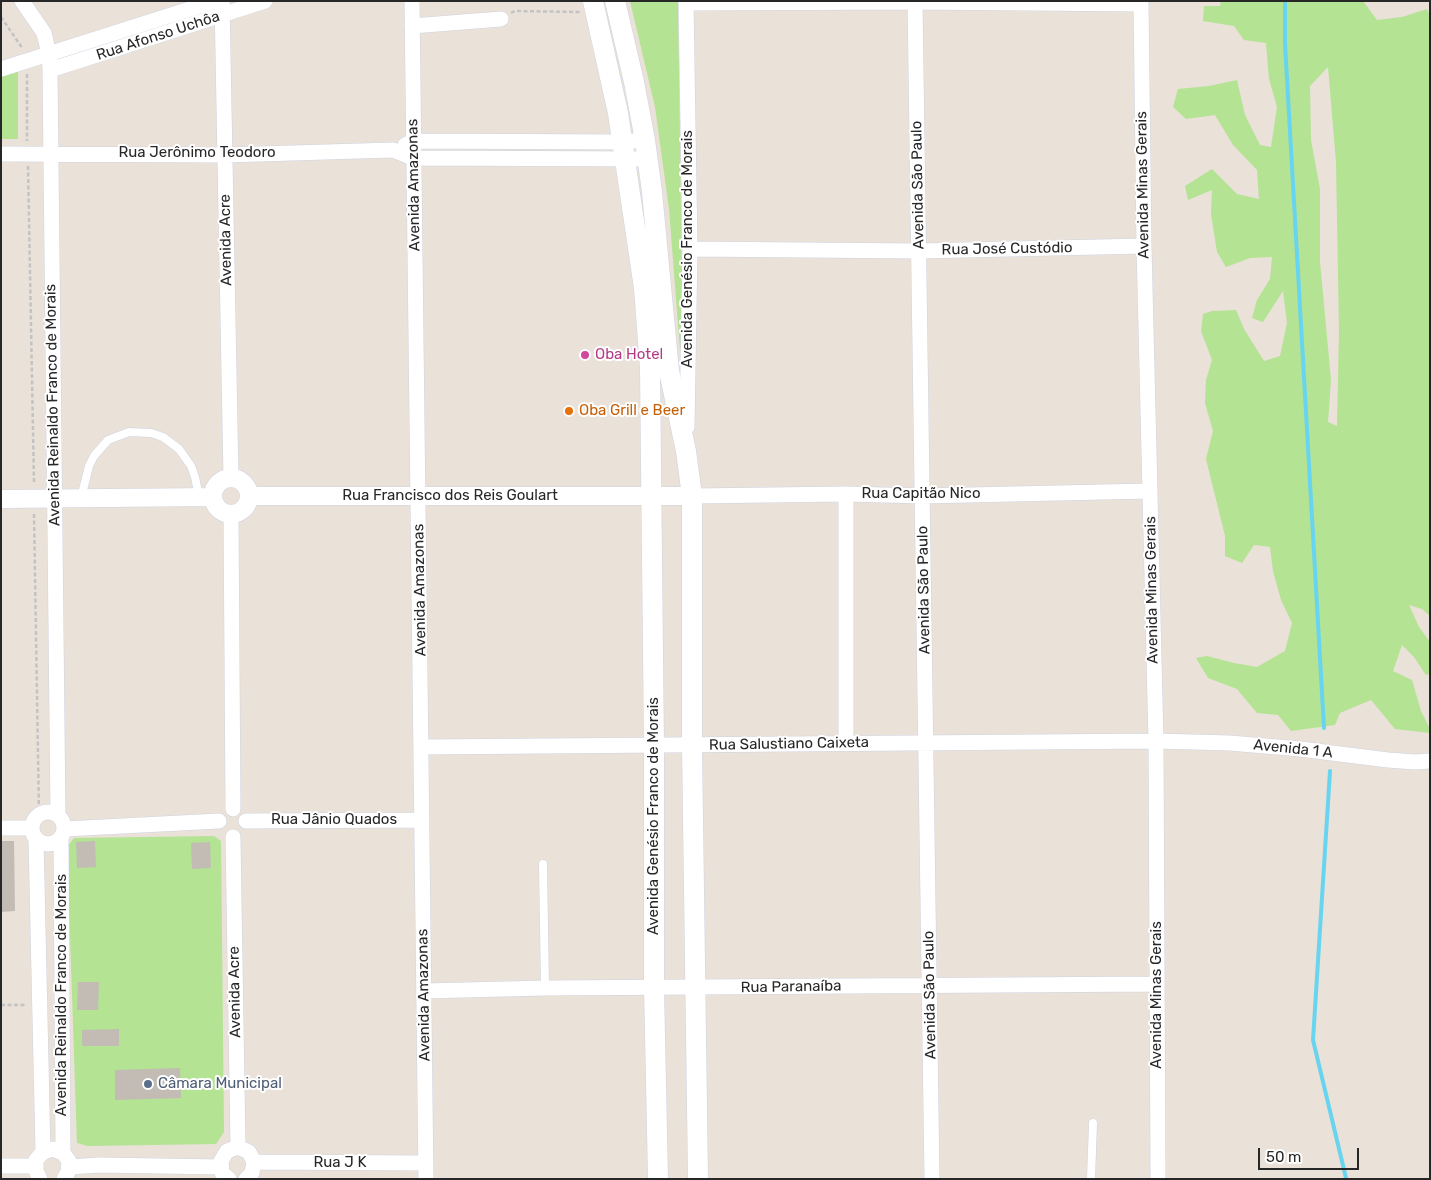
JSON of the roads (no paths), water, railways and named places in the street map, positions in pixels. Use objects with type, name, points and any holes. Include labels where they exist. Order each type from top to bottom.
[{"type":"main road","points":[[615,1],[634,82],[646,150],[653,202],[669,371],[686,451]]},
{"type":"main road","name":"Avenida Genésio Franco de Morais","points":[[594,7],[613,84],[644,288],[650,368],[654,746],[654,987],[658,1179]]},
{"type":"main road","name":"Avenida Genésio Franco de Morais","points":[[686,451],[692,496],[692,746],[697,988],[698,1179]]},
{"type":"street","name":"Avenida Reinaldo Franco de Morais","points":[[22,1],[44,34],[49,54],[50,70],[54,499],[61,827],[63,1153]]},
{"type":"street","name":"Rua Afonso Uchôa","points":[[1,69],[215,1]]},
{"type":"street","name":"Rua Afonso Uchôa","points":[[50,70],[223,8],[265,1]]},
{"type":"street","name":"Avenida Amazonas","points":[[412,1],[412,141],[419,496],[426,1179]]},
{"type":"street","points":[[686,2],[1141,2]]},
{"type":"street","name":"Avenida Genésio Franco de Morais","points":[[686,2],[690,249],[686,451]]},
{"type":"street","name":"Avenida São Paulo","points":[[916,2],[932,1179]]},
{"type":"street","name":"Avenida Minas Gerais","points":[[1141,2],[1144,246],[1156,741],[1158,1179]]},
{"type":"street","name":"Avenida Acre","points":[[223,8],[231,478]]},
{"type":"street","points":[[412,26],[502,19]]},
{"type":"street","name":"Rua Jerônimo Teodoro","points":[[393,150],[412,141],[623,150]]},
{"type":"street","name":"Rua Jerônimo Teodoro","points":[[1,154],[225,154],[393,150],[413,158],[646,150]]},
{"type":"street","name":"Rua José Custódio","points":[[690,249],[919,251],[1144,246]]},
{"type":"street","points":[[1,499],[206,497],[214,502],[220,511],[231,514],[241,511],[246,507],[249,496],[248,489],[244,483],[238,479],[231,478],[224,479],[206,497]]},
{"type":"street","name":"Rua Capitão Nico","points":[[692,496],[846,494],[923,496],[1149,491]]},
{"type":"street","points":[[846,494],[846,744]]},
{"type":"street","points":[[651,495],[692,496]]},
{"type":"street","name":"Rua Francisco dos Reis Goulart","points":[[249,496],[651,495]]},
{"type":"street","points":[[231,514],[233,810]]},
{"type":"street","name":"Rua Salustiano Caixeta","points":[[422,747],[1156,741]]},
{"type":"street","name":"Avenida 1 A","points":[[1156,741],[1239,744],[1300,749],[1388,760],[1430,761]]},
{"type":"street","points":[[233,810],[242,813],[246,821],[245,830],[233,837],[228,836],[221,830],[219,821],[224,813],[233,810]]},
{"type":"street","points":[[1,828],[36,827],[48,812],[61,827]]},
{"type":"street","name":"Rua Jânio Quados","points":[[246,821],[422,820]]},
{"type":"street","points":[[61,827],[219,821]]},
{"type":"street","name":"Avenida Reinaldo Franco de Morais","points":[[36,827],[43,1152]]},
{"type":"street","points":[[36,827],[40,842],[49,844],[57,841],[61,827]]},
{"type":"street","name":"Avenida Acre","points":[[233,837],[238,1148]]},
{"type":"street","name":"Rua Paranaíba","points":[[424,991],[545,988],[1157,984]]},
{"type":"street","points":[[1,1166],[38,1172],[39,1156],[43,1152],[53,1149],[67,1156],[67,1173],[99,1165],[225,1173],[221,1161],[227,1151],[238,1148],[249,1152],[254,1162],[252,1174],[246,1179]]},
{"type":"street","name":"Rua J K","points":[[254,1162],[426,1163]]},
{"type":"lane","points":[[80,499],[89,466],[94,456],[108,440],[129,432],[151,433],[163,437],[179,449],[191,466],[206,497]]},
{"type":"lane","points":[[543,864],[545,988]]},
{"type":"lane","points":[[1092,1179],[1093,1123]]},
{"type":"waterway","points":[[1285,1],[1285,44],[1324,728]]},
{"type":"waterway","points":[[1330,771],[1313,1040],[1346,1178]]},
{"type":"place","name":"Oba Hotel","points":[[585,355]]},
{"type":"place","name":"Oba Grill e Beer","points":[[569,411]]},
{"type":"place","name":"Câmara Municipal","points":[[148,1084]]}]
